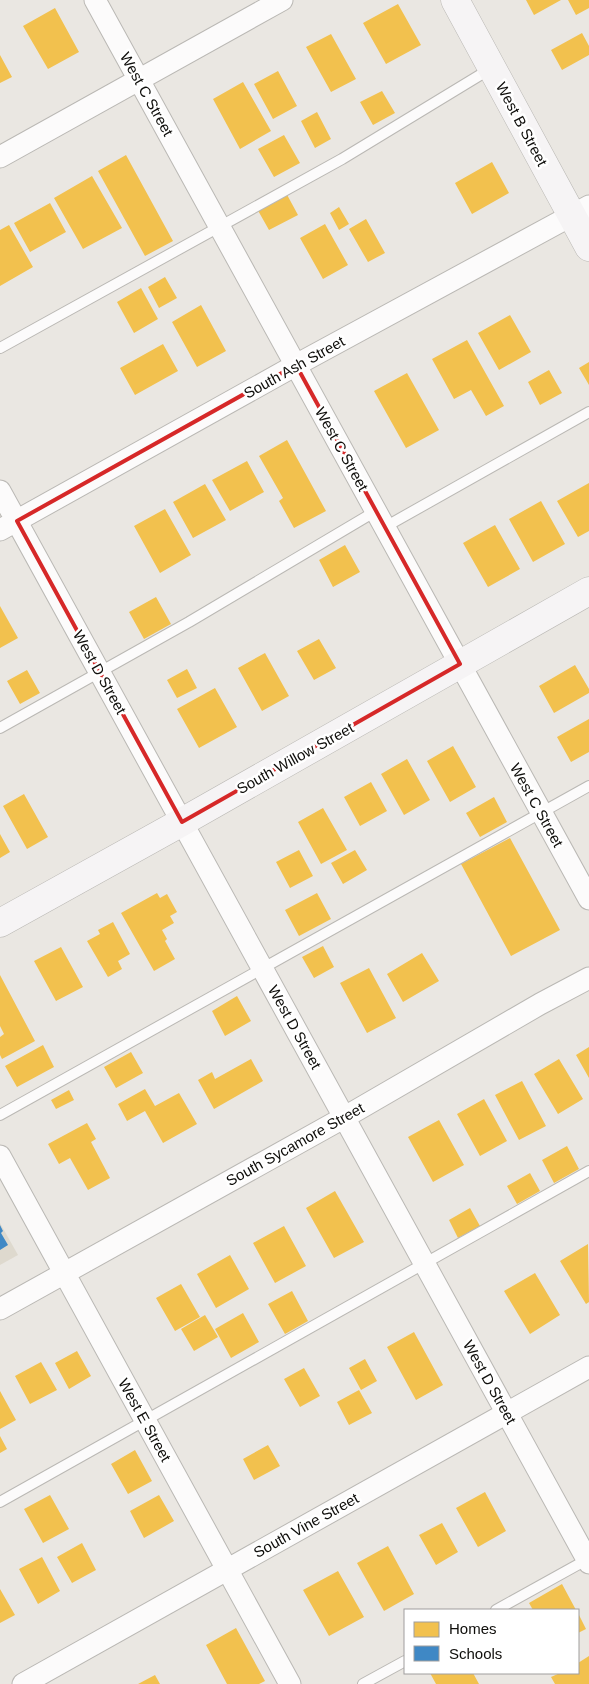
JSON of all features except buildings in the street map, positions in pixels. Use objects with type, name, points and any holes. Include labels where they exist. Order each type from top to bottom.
[{"type":"main road","name":"West B Street","points":[[455,0],[492,69],[580,211],[589,247]]},
{"type":"main road","name":"South Willow Street","points":[[0,922],[182,822],[589,591]]},
{"type":"street","name":"West C Street","points":[[95,0],[589,899]]},
{"type":"street","points":[[0,158],[282,0]]},
{"type":"street","name":"South Ash Street","points":[[8,526],[296,365],[580,211]]},
{"type":"street","name":"West D Street","points":[[0,491],[8,526],[100,672],[588,1560]]},
{"type":"street","name":"South Sycamore Street","points":[[0,1309],[345,1117],[540,1004],[589,978]]},
{"type":"street","name":"West E Street","points":[[0,1156],[290,1684]]},
{"type":"street","name":"South Vine Street","points":[[23,1684],[589,1367]]},
{"type":"lane","points":[[0,348],[342,159],[492,69]]},
{"type":"lane","points":[[0,728],[189,622],[380,519],[589,412]]},
{"type":"lane","points":[[0,1114],[542,814],[589,786]]},
{"type":"lane","points":[[0,1502],[589,1171]]},
{"type":"lane","points":[[498,1609],[588,1560]]},
{"type":"lane","points":[[364,1684],[404,1662]]},
{"type":"highlighted area","points":[[296,365],[460,664],[182,822],[17,521]]},
{"type":"shaded area","points":[[0,1223],[18,1255],[0,1265]]}]
